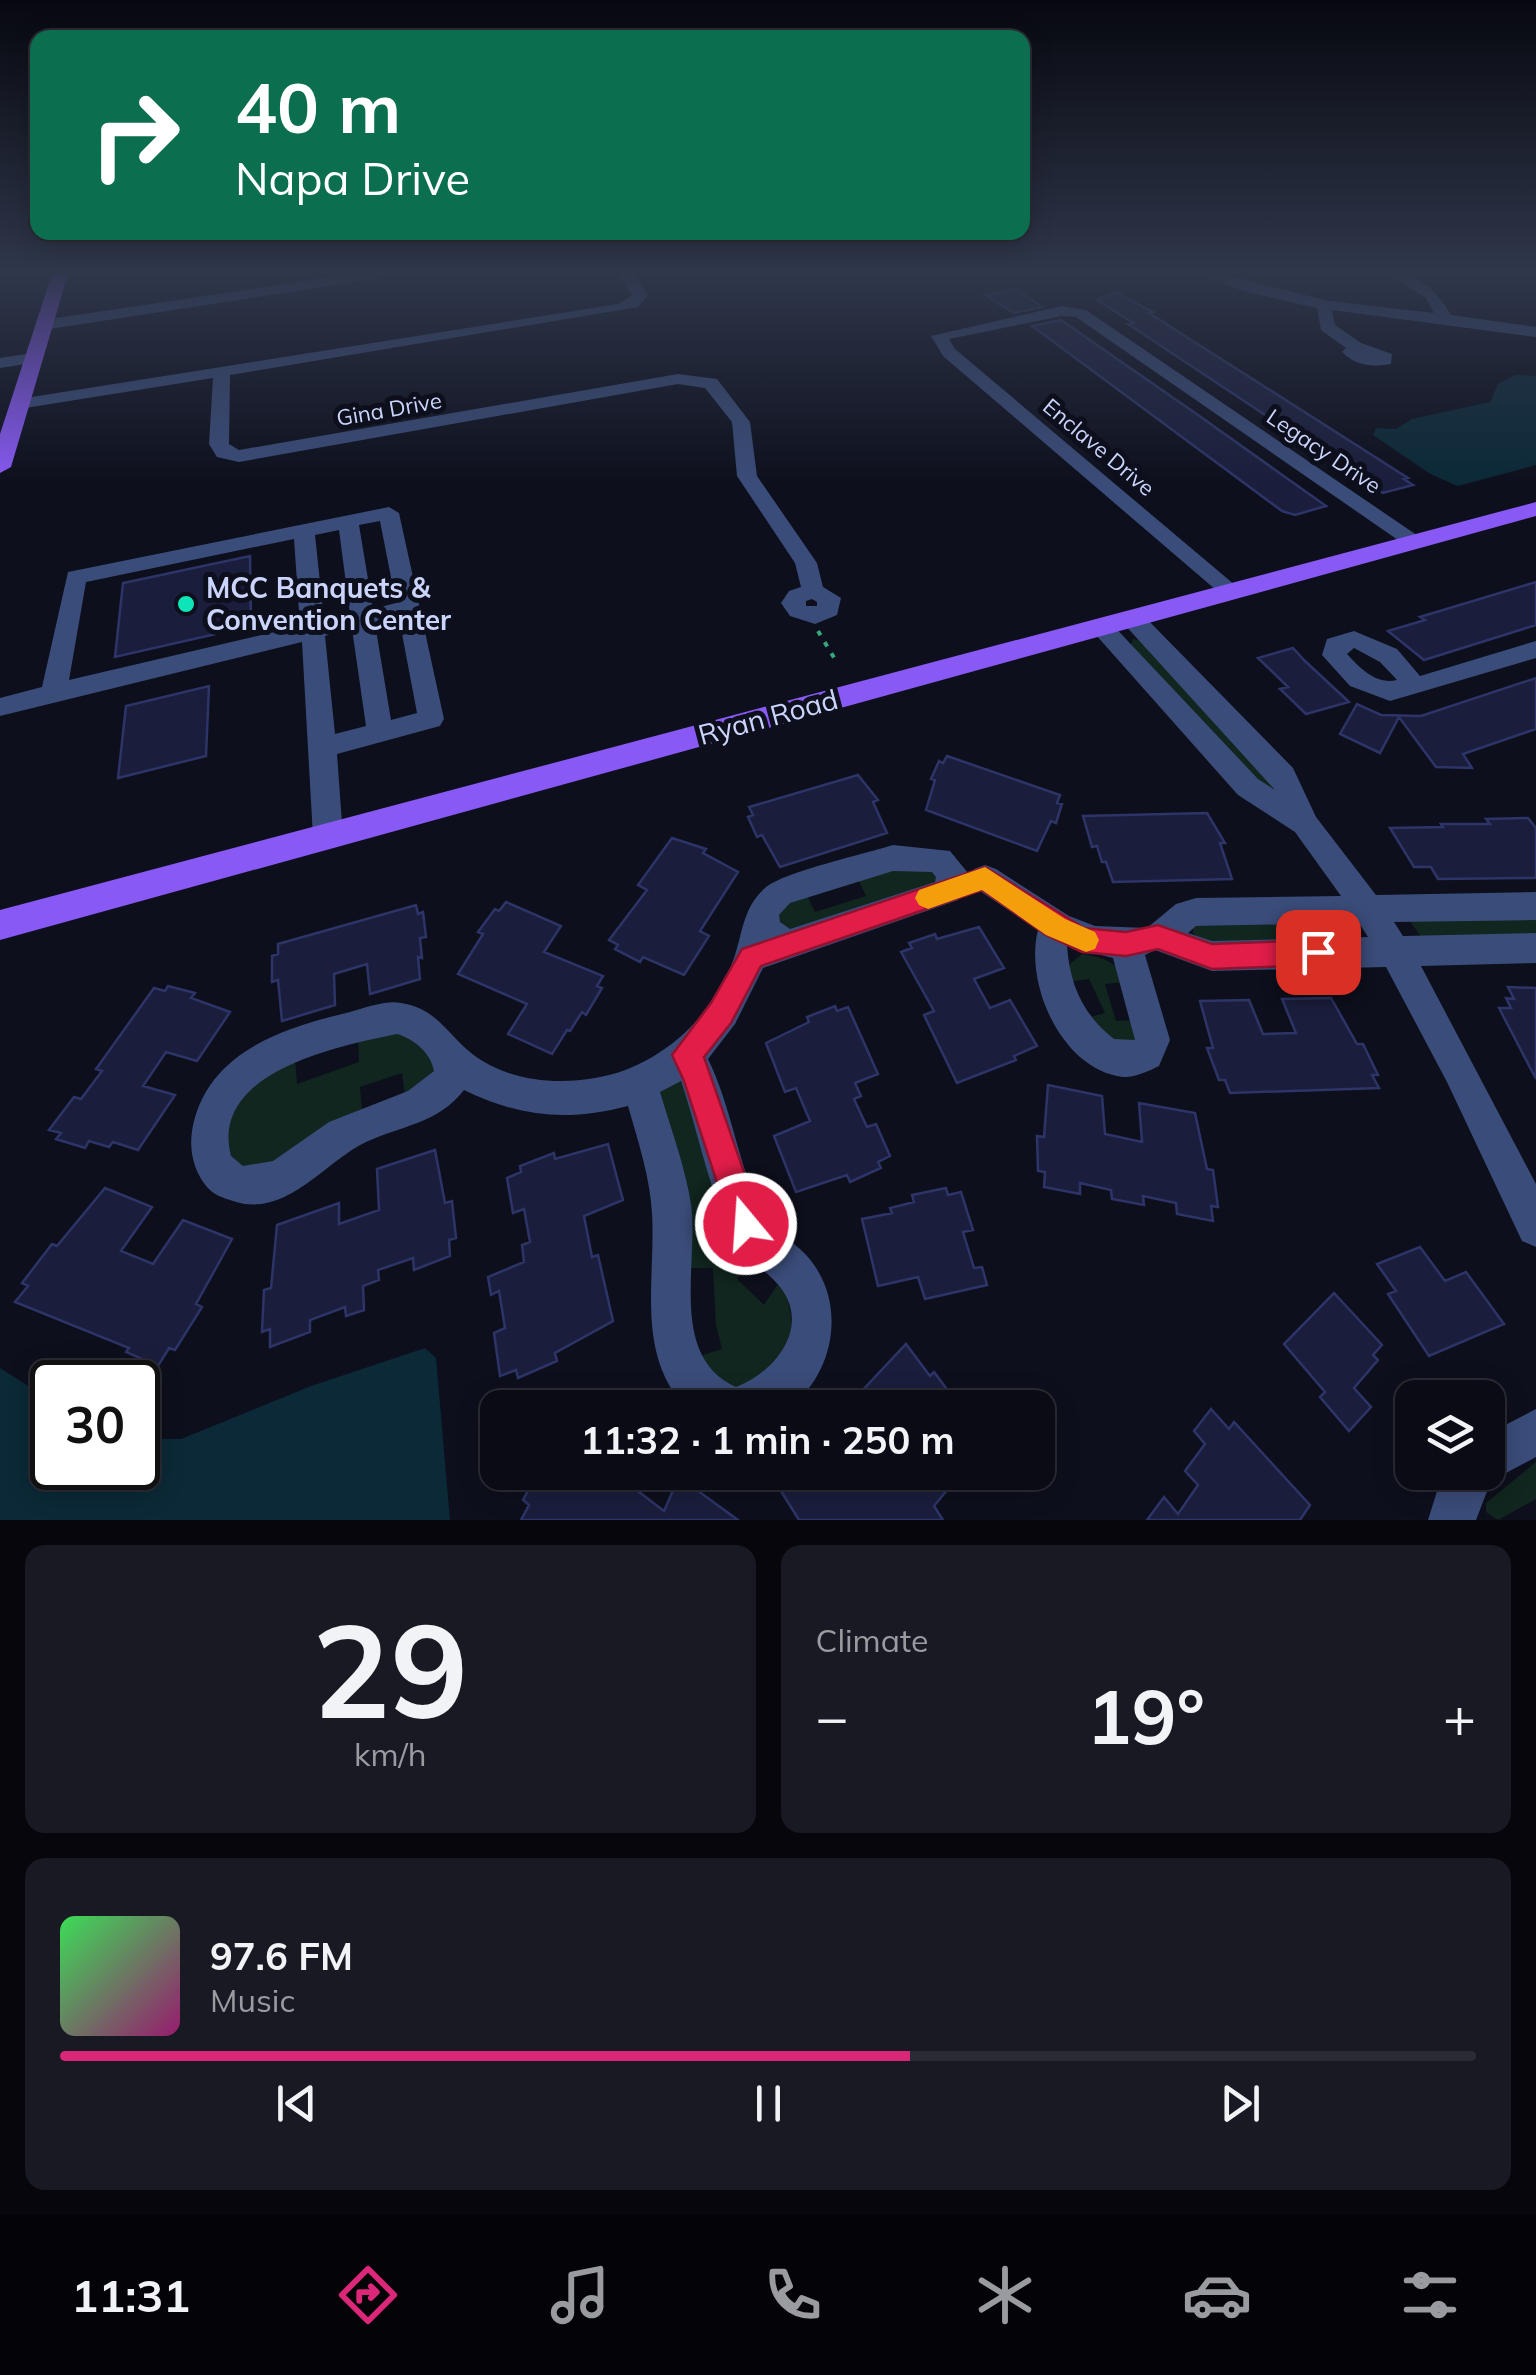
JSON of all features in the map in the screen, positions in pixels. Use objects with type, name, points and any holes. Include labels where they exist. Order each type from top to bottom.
[{"type":"main road","points":[[0,467],[38,345]]},
{"type":"main road","name":"Ryan Road","points":[[0,925],[1536,509]]},
{"type":"street","points":[[19,404],[390,345]]},
{"type":"street","name":"Enclave Drive","points":[[943,345],[1231,591]]},
{"type":"street","name":"Legacy Drive","points":[[1128,345],[1416,542]]},
{"type":"street","points":[[0,363],[32,363]]},
{"type":"street","points":[[0,373],[32,363]]},
{"type":"street","name":"Gina Drive","points":[[222,372],[218,444],[224,453],[239,456],[678,379],[704,380],[722,393],[741,422],[747,476],[806,564],[814,591]]},
{"type":"street","points":[[54,693],[76,577],[389,513],[432,719],[322,748]]},
{"type":"street","points":[[348,522],[380,732]]},
{"type":"street","points":[[304,530],[328,836]]},
{"type":"street","points":[[0,707],[408,608]]},
{"type":"street","points":[[1132,618],[1283,776],[1304,824],[1370,909],[1395,951],[1536,1227]]},
{"type":"street","points":[[1100,626],[1248,787],[1304,824]]},
{"type":"street","points":[[1401,678],[1436,680],[1536,649]]},
{"type":"street","points":[[483,1084],[350,1130],[292,1173],[270,1182],[239,1183],[215,1168],[209,1154],[210,1119],[246,1070],[278,1053],[397,1018],[426,1028],[450,1056],[483,1084],[532,1098],[590,1097],[639,1082],[686,1055],[721,1013],[752,957],[764,910],[780,893],[893,858],[939,860],[985,878],[1055,927],[1082,940],[1142,940],[1212,956],[1536,948]]},
{"type":"street","points":[[939,860],[953,873],[946,891]]},
{"type":"street","points":[[752,957],[985,878]]},
{"type":"street","points":[[1142,940],[1196,912],[1536,906]]},
{"type":"street","points":[[764,910],[769,934],[787,944]]},
{"type":"street","points":[[1055,927],[1048,950],[1072,1019],[1081,1036],[1099,1053],[1124,1062],[1147,1054],[1153,1040],[1142,940]]},
{"type":"street","points":[[686,1055],[697,1074],[746,1224],[756,1241],[799,1279],[809,1303],[810,1332],[805,1358],[781,1390]]},
{"type":"street","points":[[434,1100],[452,1076],[450,1056]]},
{"type":"street","points":[[639,1082],[670,1196],[676,1356],[695,1390]]},
{"type":"street","points":[[1505,1449],[1536,1432]]},
{"type":"street","points":[[1452,1520],[1461,1490]]},
{"type":"path","points":[[818,630],[836,662]]},
{"type":"green space","points":[[1133,639],[1139,640],[1277,787],[1274,790],[1268,790],[1130,646]]},
{"type":"green space","points":[[933,867],[938,882],[791,931],[775,920],[780,903],[807,895],[815,912],[866,896],[858,879],[893,868]]},
{"type":"green space","points":[[1536,914],[1536,939],[1423,939],[1411,923],[1412,919]]},
{"type":"green space","points":[[1346,923],[1353,930],[1353,940],[1207,946],[1193,933],[1193,926]]},
{"type":"green space","points":[[1082,954],[1109,962],[1123,975],[1126,982],[1105,984],[1116,1021],[1138,1020],[1138,1042],[1118,1047],[1086,1018],[1105,1013],[1089,979],[1069,982],[1070,964]]},
{"type":"green space","points":[[402,1031],[431,1053],[435,1073],[405,1096],[402,1073],[360,1087],[362,1111],[276,1163],[250,1168],[225,1151],[230,1114],[251,1085],[295,1059],[297,1084],[359,1062],[358,1038]]},
{"type":"green space","points":[[678,1079],[686,1086],[753,1256],[737,1279],[764,1305],[780,1281],[791,1314],[791,1337],[783,1358],[772,1370],[740,1389],[727,1387],[693,1358],[722,1349],[716,1325],[713,1268],[687,1268],[658,1096],[660,1087]]},
{"type":"green space","points":[[1536,1462],[1536,1499],[1498,1520],[1486,1512],[1486,1503]]},
{"type":"water","points":[[1516,375],[1536,376],[1536,465],[1458,486],[1432,475],[1373,435],[1376,428],[1396,429],[1412,419],[1490,402],[1498,384]]},
{"type":"water","points":[[425,1348],[436,1358],[450,1520],[0,1520],[0,1368],[30,1387],[30,1490],[160,1490],[160,1439],[181,1439],[311,1386]]},
{"type":"building","points":[[1058,345],[1097,345],[1326,506],[1295,515],[1282,511]]},
{"type":"building","points":[[1160,345],[1199,345],[1408,478],[1404,479],[1413,485],[1383,493]]},
{"type":"building","name":"MCC Banquets & Convention Center","points":[[250,556],[251,626],[115,657],[123,583]]},
{"type":"building","points":[[1536,582],[1536,625],[1424,660],[1388,631],[1425,620],[1420,617]]},
{"type":"building","points":[[1293,648],[1349,702],[1306,714],[1280,689],[1288,687],[1258,658]]},
{"type":"building","points":[[1536,678],[1536,729],[1463,754],[1472,768],[1436,767],[1399,717],[1380,753],[1340,734],[1357,704],[1381,715],[1421,716]]},
{"type":"building","points":[[209,686],[206,756],[118,778],[126,706]]},
{"type":"building","points":[[947,756],[1060,795],[1057,803],[1062,804],[1056,823],[1051,821],[1037,851],[926,810],[935,780],[931,779],[939,761],[943,763]]},
{"type":"building","points":[[858,775],[878,800],[873,802],[887,833],[780,867],[762,835],[757,837],[748,817],[753,815],[749,807]]},
{"type":"building","points":[[1207,813],[1225,843],[1220,843],[1232,879],[1113,882],[1097,846],[1092,847],[1083,816]]},
{"type":"building","points":[[1528,818],[1536,828],[1536,878],[1438,879],[1431,867],[1414,867],[1390,828],[1490,824],[1486,819]]},
{"type":"building","points":[[672,838],[706,849],[703,853],[738,872],[700,931],[709,936],[684,975],[643,957],[640,962],[615,949],[618,945],[609,940],[647,890],[638,885]]},
{"type":"building","points":[[506,902],[561,926],[544,952],[603,976],[597,986],[602,988],[586,1015],[582,1012],[552,1054],[508,1034],[527,1004],[458,974],[483,934],[478,932],[495,909],[499,911]]},
{"type":"building","points":[[416,905],[418,914],[423,912],[426,937],[420,938],[420,979],[370,994],[367,964],[334,974],[335,1005],[282,1021],[278,980],[272,982],[272,956],[278,954],[278,944]]},
{"type":"building","points":[[979,927],[1004,968],[974,979],[990,1008],[1010,1000],[1037,1046],[1014,1056],[1016,1060],[957,1083],[924,1015],[934,1011],[901,952],[912,948],[909,943],[935,934],[937,939]]},
{"type":"building","points":[[168,986],[195,993],[191,998],[230,1012],[197,1061],[166,1052],[143,1086],[175,1095],[138,1150],[113,1142],[109,1147],[89,1141],[85,1148],[56,1139],[61,1133],[49,1130],[74,1097],[81,1099],[102,1071],[96,1069],[154,988],[165,991]]},
{"type":"building","points":[[1508,987],[1536,988],[1536,1079],[1499,1008],[1511,1008],[1506,998],[1514,999]]},
{"type":"building","points":[[1331,998],[1357,1044],[1363,1044],[1378,1075],[1372,1075],[1379,1088],[1230,1093],[1225,1080],[1219,1080],[1207,1048],[1213,1048],[1200,1001],[1249,1000],[1263,1034],[1296,1033],[1282,999]]},
{"type":"building","points":[[835,1006],[837,1011],[848,1007],[878,1074],[855,1083],[861,1096],[854,1099],[867,1127],[876,1124],[890,1156],[878,1162],[881,1168],[850,1182],[847,1175],[796,1192],[774,1136],[810,1121],[796,1088],[785,1092],[766,1043],[809,1022],[807,1017]]},
{"type":"building","points":[[1048,1085],[1102,1096],[1105,1134],[1142,1142],[1139,1103],[1195,1113],[1207,1169],[1213,1170],[1218,1207],[1211,1206],[1213,1221],[1177,1214],[1176,1203],[1143,1196],[1144,1205],[1112,1199],[1111,1190],[1080,1183],[1080,1194],[1044,1187],[1045,1172],[1038,1171],[1037,1136],[1044,1137]]},
{"type":"building","points":[[608,1144],[623,1200],[584,1216],[592,1257],[598,1255],[613,1321],[555,1353],[557,1361],[518,1378],[516,1370],[500,1376],[494,1333],[505,1328],[499,1291],[491,1295],[488,1277],[524,1262],[522,1245],[530,1242],[524,1209],[513,1213],[507,1178],[521,1172],[520,1166],[554,1153],[555,1159]]},
{"type":"building","points":[[435,1150],[445,1203],[452,1201],[456,1238],[449,1240],[450,1256],[414,1270],[413,1258],[378,1270],[379,1280],[363,1286],[364,1310],[346,1316],[345,1307],[310,1320],[310,1332],[270,1347],[270,1329],[262,1332],[264,1290],[271,1288],[277,1225],[339,1203],[339,1224],[379,1210],[377,1169]]},
{"type":"building","points":[[105,1188],[152,1207],[121,1251],[153,1264],[183,1220],[232,1239],[196,1304],[202,1307],[175,1350],[169,1348],[160,1363],[144,1360],[126,1352],[129,1348],[15,1302],[28,1286],[22,1283],[52,1244],[57,1246]]},
{"type":"building","points":[[946,1188],[948,1195],[961,1192],[973,1230],[963,1232],[974,1268],[982,1267],[987,1285],[925,1299],[918,1277],[878,1286],[862,1219],[892,1213],[890,1208],[914,1202],[912,1195]]},
{"type":"building","points":[[1420,1247],[1445,1281],[1466,1272],[1504,1324],[1429,1356],[1388,1294],[1396,1291],[1377,1264]]},
{"type":"building","points":[[1334,1293],[1382,1345],[1373,1355],[1378,1360],[1354,1388],[1371,1407],[1349,1431],[1320,1397],[1325,1392],[1284,1344]]},
{"type":"building","points":[[906,1344],[930,1376],[934,1372],[948,1390],[863,1390]]},
{"type":"building","points":[[1211,1409],[1229,1429],[1234,1422],[1310,1505],[1300,1520],[1147,1520],[1164,1497],[1178,1514],[1198,1485],[1185,1471],[1205,1444],[1194,1431]]},
{"type":"building","points":[[528,1490],[636,1490],[664,1511],[673,1490],[697,1490],[738,1520],[521,1520],[529,1505],[523,1500]]},
{"type":"building","points":[[780,1490],[947,1490],[934,1506],[943,1520],[799,1520]]},
{"type":"slow traffic","points":[[928,898],[985,878],[1055,927],[1086,940]]},
{"type":"place","name":"MCC Banquets & Convention Center","points":[[186,604]]},
{"type":"route","points":[[746,1224],[697,1074],[686,1055],[721,1013],[752,957],[985,878],[1055,927],[1082,940],[1126,944],[1158,937],[1212,956],[1318,952]]}]
